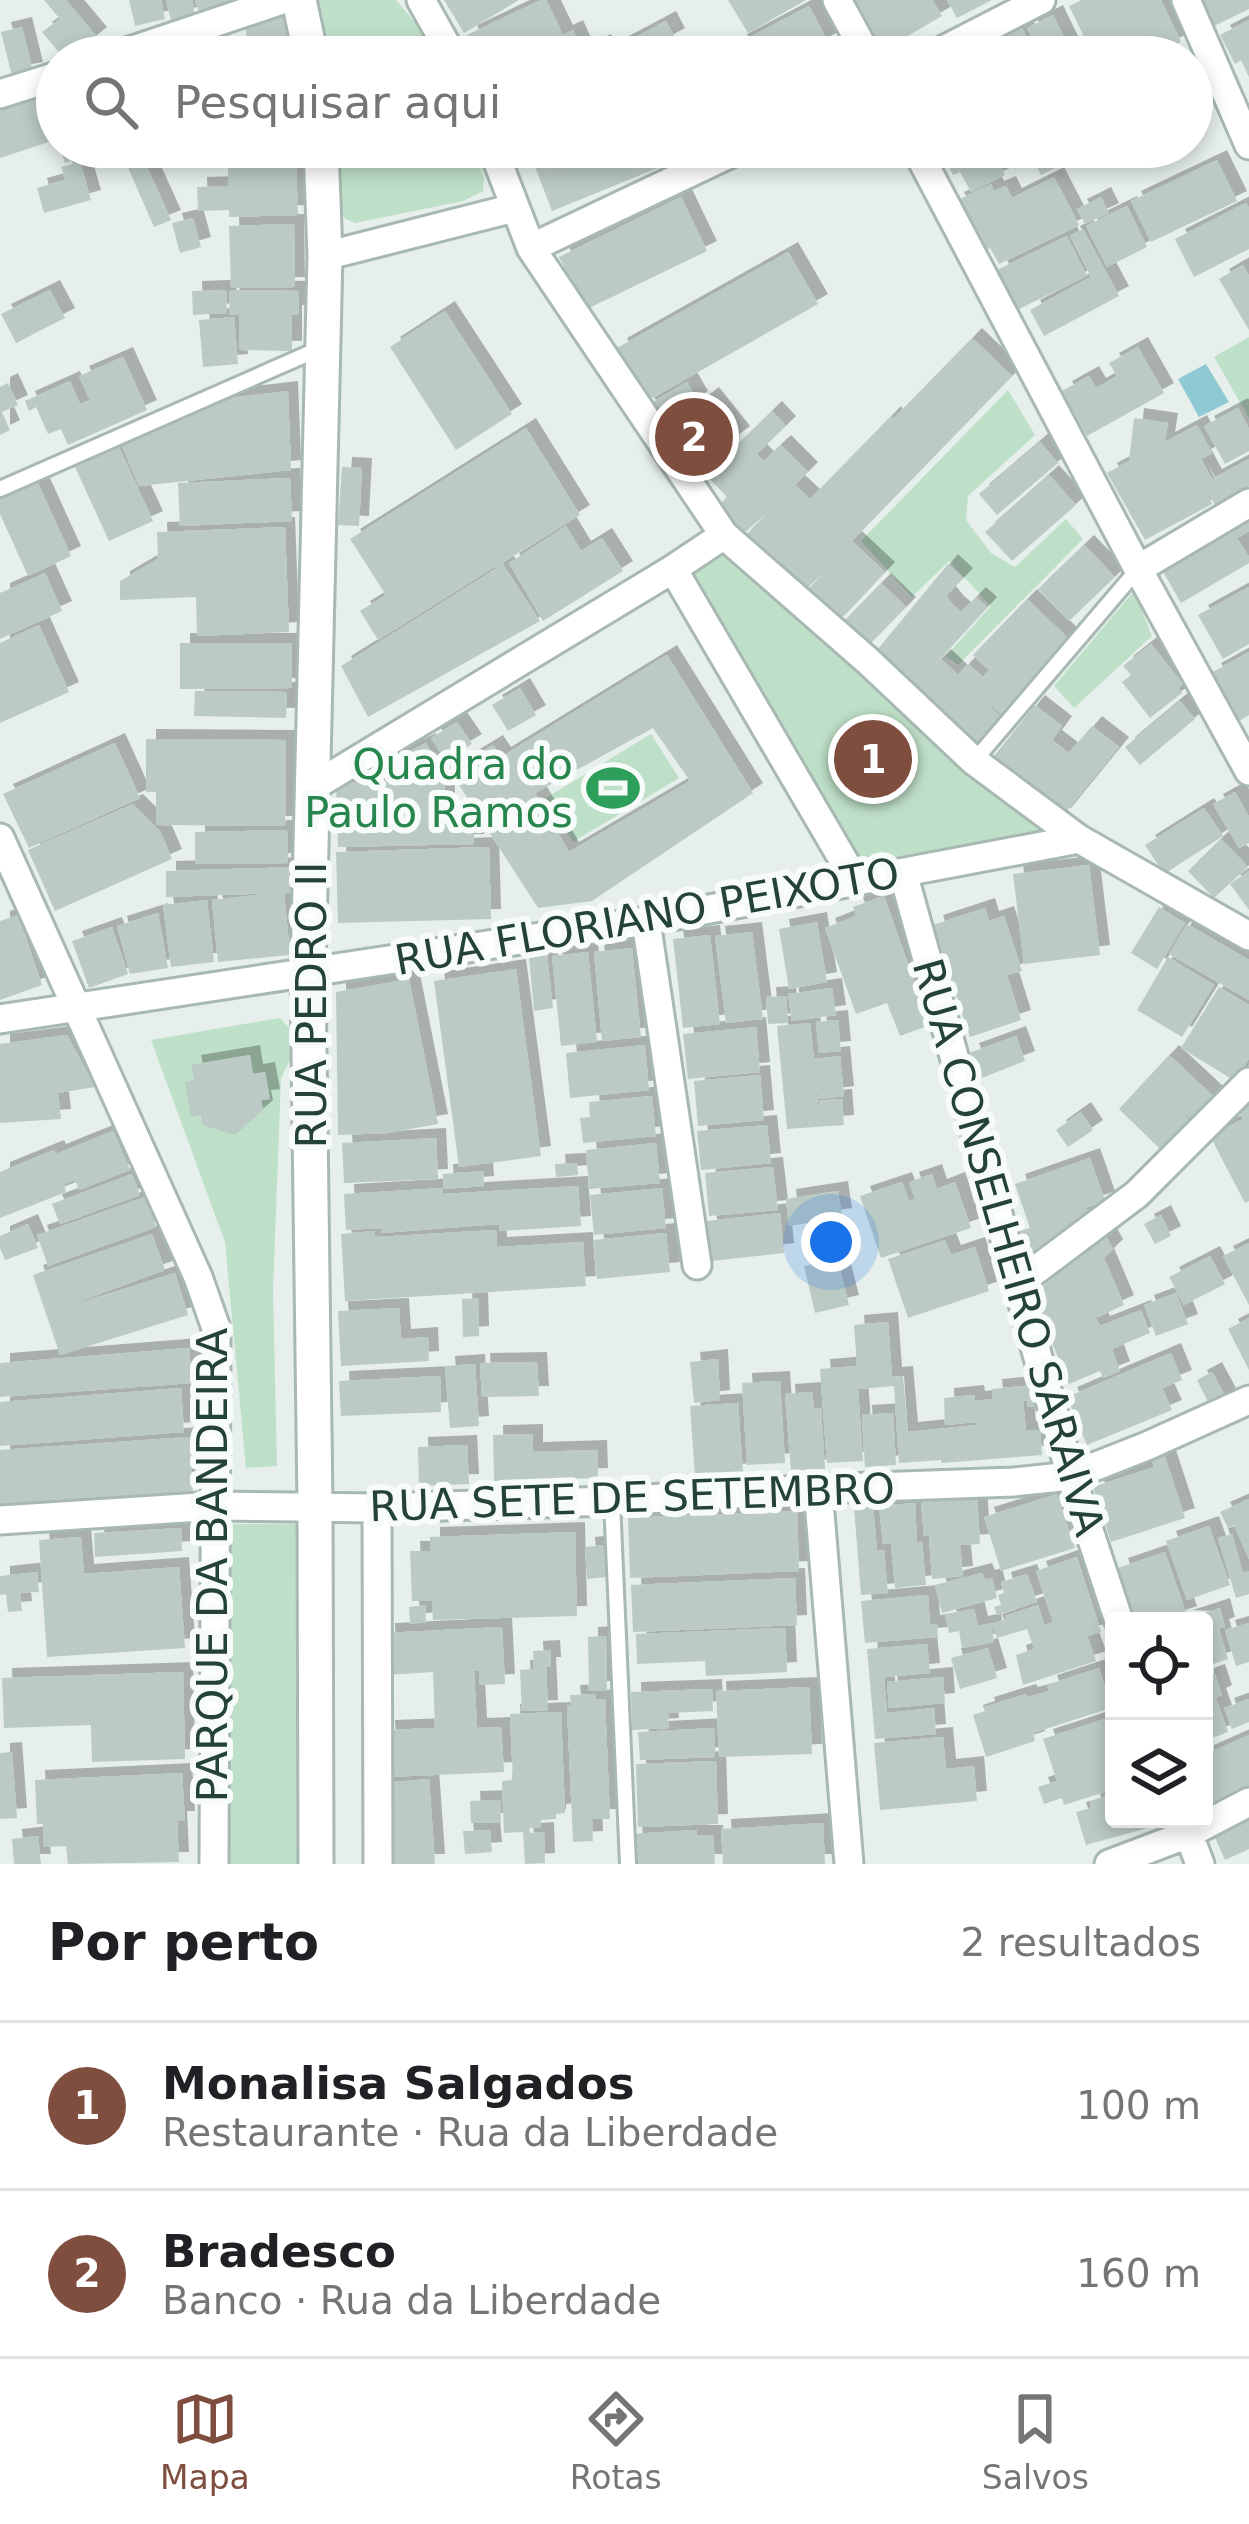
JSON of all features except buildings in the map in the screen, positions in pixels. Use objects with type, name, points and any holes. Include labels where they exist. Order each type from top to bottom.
[{"type":"street","points":[[175,36],[282,0]]},
{"type":"street","points":[[299,0],[306,36]]},
{"type":"street","points":[[422,0],[442,36]]},
{"type":"street","points":[[837,0],[857,36]]},
{"type":"street","points":[[971,36],[1041,0]]},
{"type":"street","points":[[1186,0],[1202,36]]},
{"type":"street","points":[[1213,62],[1249,145]]},
{"type":"street","points":[[0,94],[36,83]]},
{"type":"street","name":"RUA PEDRO II","points":[[316,1864],[308,972],[325,256],[322,168]]},
{"type":"street","points":[[499,168],[531,248],[724,535],[974,761],[1079,839],[1249,936]]},
{"type":"street","points":[[531,248],[700,168]]},
{"type":"street","points":[[926,168],[1249,771]]},
{"type":"street","points":[[325,256],[514,208]]},
{"type":"street","points":[[1138,569],[1249,502]]},
{"type":"street","points":[[311,788],[724,535]]},
{"type":"street","points":[[673,569],[855,880]]},
{"type":"street","name":"PARQUE DA BANDEIRA","points":[[0,838],[198,1277],[216,1328],[214,1864]]},
{"type":"street","name":"RUA FLORIANO PEIXOTO","points":[[0,1019],[646,921],[1079,839]]},
{"type":"street","name":"RUA CONSELHEIRO SARAIVA","points":[[903,873],[1071,1476],[1116,1612]]},
{"type":"street","points":[[646,921],[697,1265]]},
{"type":"street","points":[[1016,1285],[1137,1194],[1249,1082]]},
{"type":"street","name":"RUA SETE DE SETEMBRO","points":[[0,1520],[216,1506],[377,1508],[612,1501],[1014,1482],[1071,1476],[1249,1400]]},
{"type":"street","points":[[818,1489],[850,1864]]},
{"type":"street","points":[[377,1508],[378,1864]]},
{"type":"street","points":[[1213,1816],[1249,1802]]},
{"type":"street","points":[[1108,1864],[1182,1828]]},
{"type":"street","points":[[1187,1828],[1200,1864]]},
{"type":"lane","points":[[0,488],[321,348]]},
{"type":"lane","points":[[974,761],[1138,569]]},
{"type":"lane","points":[[612,1501],[628,1864]]},
{"type":"green space","points":[[317,0],[396,0],[426,36],[325,36]]},
{"type":"green space","points":[[336,168],[480,168],[484,179],[483,191],[463,201],[355,223],[336,210]]},
{"type":"green space","points":[[1249,337],[1249,418],[1214,357]]},
{"type":"green space","points":[[1008,390],[1035,435],[968,496],[966,520],[991,553],[1015,567],[1066,519],[1083,539],[958,665],[946,656],[991,606],[949,561],[912,597],[861,541]]},
{"type":"green space","points":[[724,543],[1058,837],[860,871],[680,570]]},
{"type":"green space","points":[[1134,591],[1152,636],[1074,708],[1054,686]]},
{"type":"green space","name":"Quadra do Paulo Ramos","points":[[651,734],[679,778],[573,842],[546,798]]},
{"type":"green space","points":[[280,1018],[300,1040],[281,1078],[273,1290],[277,1466],[246,1468],[225,1242],[151,1040]]},
{"type":"green space","points":[[226,1524],[299,1524],[298,1864],[225,1864]]},
{"type":"water","points":[[1206,364],[1229,402],[1199,417],[1178,379]]},
{"type":"place","name":"Bradesco","points":[[694,437]]},
{"type":"place","name":"Monalisa Salgados","points":[[873,759]]},
{"type":"place","name":"Quadra do Paulo Ramos","points":[[613,788]]}]
